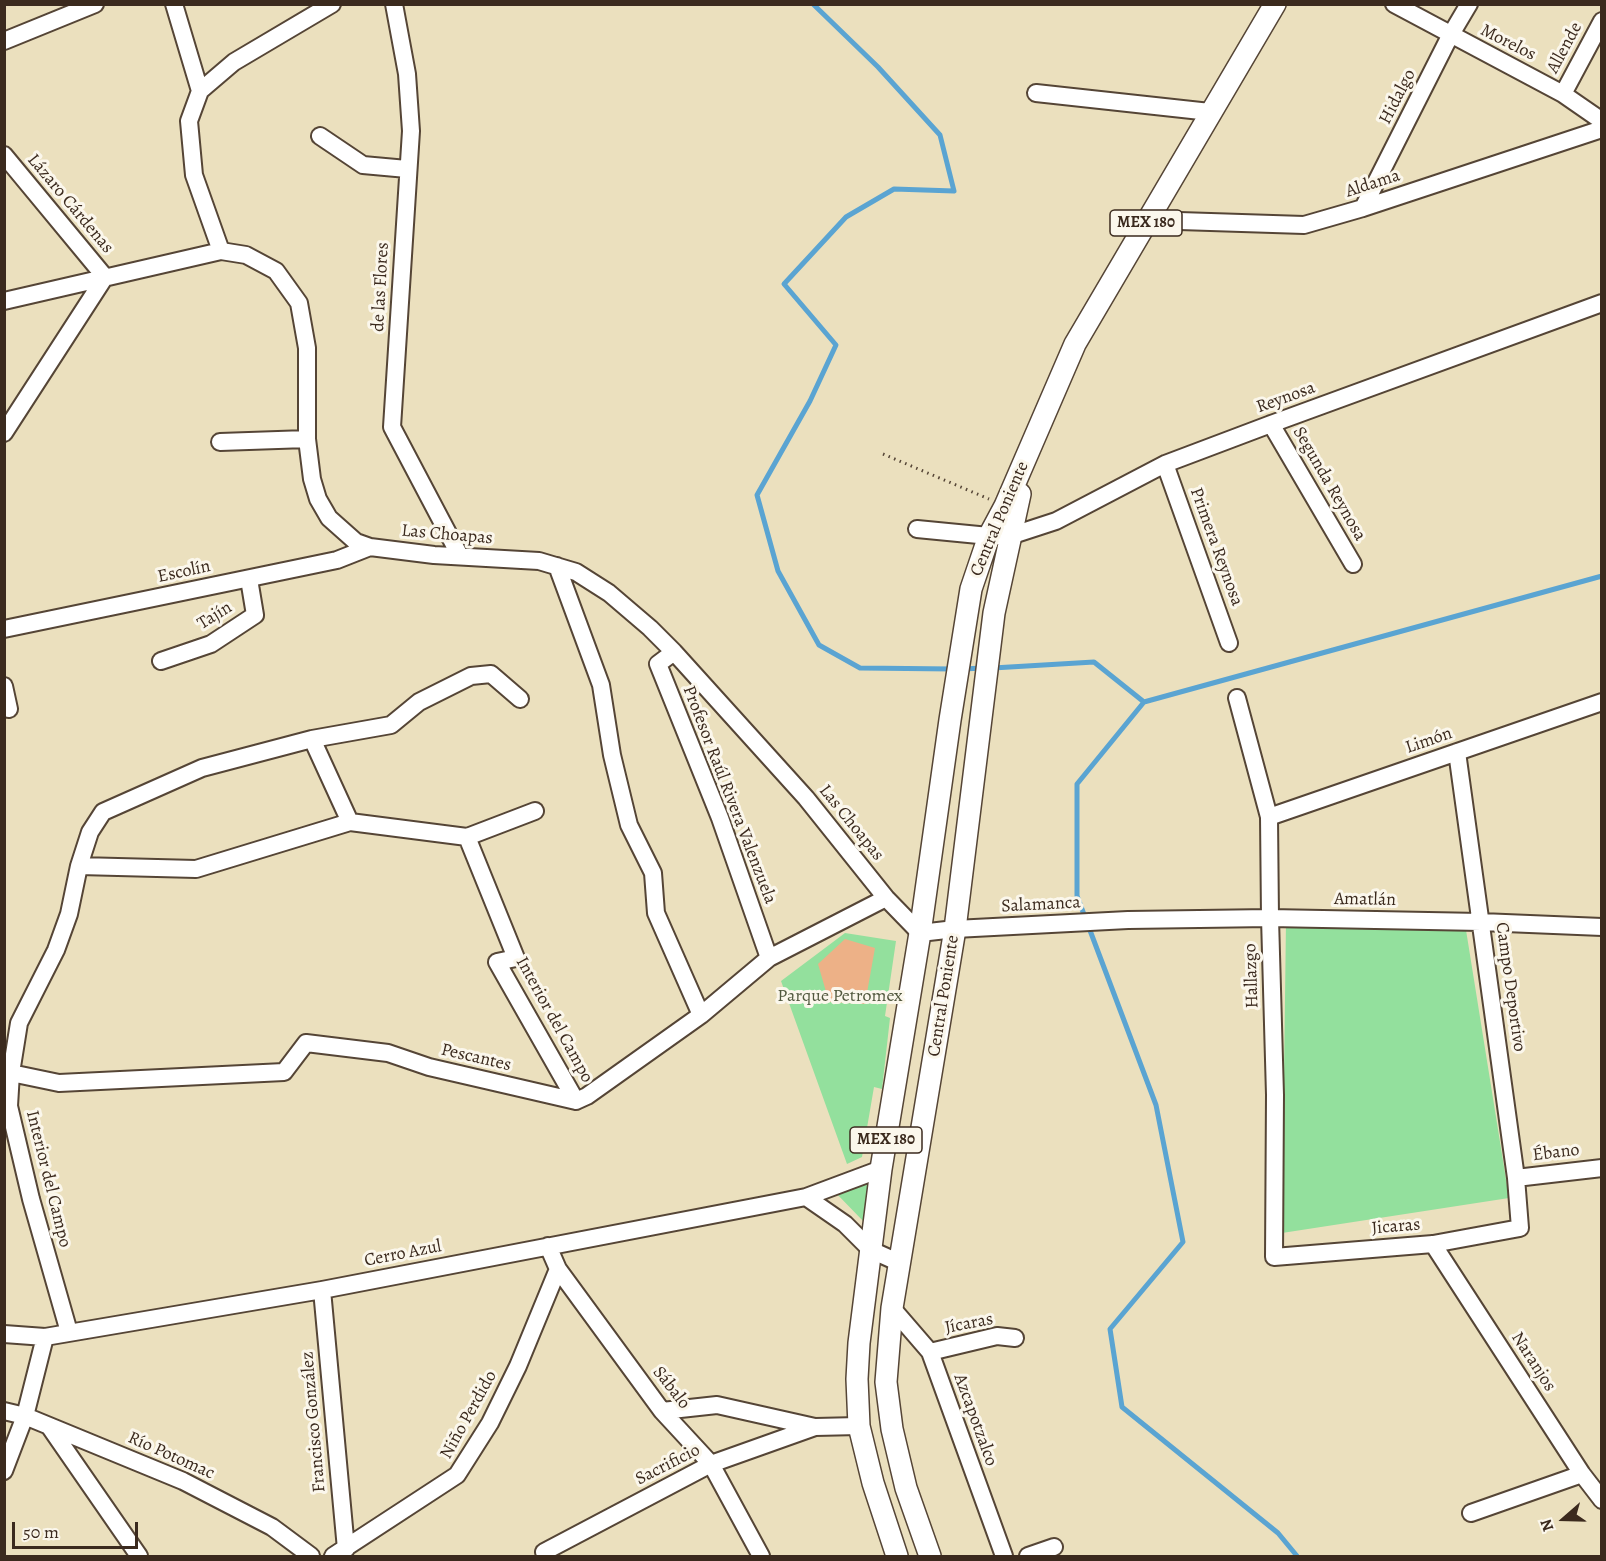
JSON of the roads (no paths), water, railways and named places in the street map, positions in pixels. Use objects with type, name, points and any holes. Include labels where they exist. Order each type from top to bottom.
[{"type":"main road","name":"MEX 180","points":[[1030,449],[1075,344],[1275,4]]},
{"type":"main road","name":"Central Poniente","points":[[897,1557],[873,1482],[859,1426],[857,1379],[859,1343],[881,1169],[920,933],[965,613],[989,536],[1030,449]]},
{"type":"main road","name":"Central Poniente","points":[[930,1557],[906,1488],[892,1430],[886,1382],[892,1308],[955,929],[994,613],[1030,449]]},
{"type":"street","points":[[4,41],[95,4]]},
{"type":"street","points":[[174,4],[200,91]]},
{"type":"street","points":[[221,251],[194,175],[189,121],[200,91],[234,62],[332,4]]},
{"type":"street","name":"de las Flores","points":[[394,4],[407,74],[411,131],[392,427],[460,556]]},
{"type":"street","name":"Morelos","points":[[1394,4],[1450,36],[1563,94],[1602,121]]},
{"type":"street","name":"Hidalgo","points":[[1363,208],[1450,36],[1469,4]]},
{"type":"street","name":"Allende","points":[[1563,94],[1602,21]]},
{"type":"street","points":[[1036,93],[1210,112]]},
{"type":"street","name":"Aldama","points":[[1148,220],[1304,225],[1363,208],[1602,129]]},
{"type":"street","points":[[320,136],[363,165],[407,170]]},
{"type":"street","name":"Lázaro Cárdenas","points":[[4,155],[105,277]]},
{"type":"street","name":"Las Choapas","points":[[4,301],[221,251],[246,255],[276,271],[299,303],[307,348],[307,439],[312,479],[318,499],[329,518],[346,535],[370,548],[538,561],[576,572],[609,593],[674,652],[806,798],[886,898],[920,933]]},
{"type":"street","points":[[4,433],[105,277]]},
{"type":"street","name":"Reynosa","points":[[917,529],[1010,536],[1056,521],[1166,465],[1271,424],[1602,303]]},
{"type":"street","name":"Segunda Reynosa","points":[[1271,424],[1353,564]]},
{"type":"street","points":[[220,441],[307,439]]},
{"type":"street","name":"Primera Reynosa","points":[[1166,465],[1229,644]]},
{"type":"street","name":"Escolín","points":[[4,629],[337,560],[370,548]]},
{"type":"street","points":[[557,566],[601,685],[612,755],[629,825],[653,873],[656,913],[701,1015]]},
{"type":"street","name":"Tajín","points":[[162,661],[211,644],[255,615],[249,579]]},
{"type":"street","name":"Profesor Raúl Rivera Valenzuela","points":[[674,652],[658,664],[720,818],[769,958]]},
{"type":"street","name":"Interior del Campo","points":[[69,1332],[20,1157],[9,1106],[11,1073],[19,1023],[56,950],[69,914],[79,866],[90,832],[103,812],[202,768],[312,739],[391,724],[419,702],[471,676],[491,674],[520,699]]},
{"type":"street","points":[[4,686],[9,709]]},
{"type":"street","name":"Hallazgo","points":[[1237,698],[1269,817],[1275,1095],[1274,1257]]},
{"type":"street","name":"Limón","points":[[1269,817],[1602,702]]},
{"type":"street","points":[[312,739],[350,822]]},
{"type":"street","name":"Campo Deportivo","points":[[1457,752],[1516,1178],[1520,1228]]},
{"type":"street","points":[[79,866],[196,869],[350,822],[467,837],[534,811]]},
{"type":"street","name":"Interior del Campo","points":[[467,837],[516,958],[497,962],[576,1101]]},
{"type":"street","points":[[576,1101],[587,1096],[701,1015],[769,958],[886,898]]},
{"type":"street","name":"Amatlán","points":[[1128,920],[1270,918],[1602,927]]},
{"type":"street","name":"Salamanca","points":[[955,929],[1128,920]]},
{"type":"street","points":[[920,933],[955,929]]},
{"type":"street","name":"Pescantes","points":[[11,1073],[59,1083],[284,1072],[306,1043],[388,1053],[429,1067],[576,1101]]},
{"type":"street","name":"Ébano","points":[[1516,1178],[1602,1168]]},
{"type":"street","name":"Cerro Azul","points":[[4,1334],[45,1337],[321,1290],[806,1197],[881,1169]]},
{"type":"street","points":[[806,1197],[845,1224],[871,1250],[900,1263]]},
{"type":"street","name":"Jicaras","points":[[1274,1257],[1433,1244],[1520,1228]]},
{"type":"street","name":"Naranjos","points":[[1433,1244],[1582,1474],[1602,1500]]},
{"type":"street","name":"Sábalo","points":[[548,1246],[558,1269],[662,1411],[711,1464],[761,1557]]},
{"type":"street","name":"Niño Perdido","points":[[339,1553],[457,1475],[495,1413],[518,1366],[558,1269]]},
{"type":"street","name":"Francisco González","points":[[321,1290],[339,1553]]},
{"type":"street","name":"Azcapotzalco","points":[[892,1308],[930,1352],[1004,1557]]},
{"type":"street","name":"Jícaras","points":[[930,1352],[997,1336],[1015,1338]]},
{"type":"street","points":[[4,1471],[25,1416],[45,1337]]},
{"type":"street","name":"Sacrificio","points":[[662,1411],[717,1405],[815,1427],[859,1426]]},
{"type":"street","name":"Río Potomac","points":[[4,1411],[25,1416],[183,1481],[272,1527],[311,1557]]},
{"type":"street","points":[[48,1425],[138,1557]]},
{"type":"street","name":"Sacrificio","points":[[545,1554],[711,1464],[815,1427]]},
{"type":"street","points":[[1471,1513],[1582,1474]]},
{"type":"street","points":[[1028,1557],[1054,1548]]},
{"type":"waterway","points":[[813,4],[878,67],[940,135],[954,191],[894,189],[846,217],[784,284],[836,345],[810,401],[757,495],[778,571],[819,645],[860,668],[953,669]]},
{"type":"waterway","points":[[1297,1556],[1278,1533],[1122,1407],[1110,1329],[1183,1242],[1156,1105],[1077,896],[1077,784],[1144,702],[1602,576]]},
{"type":"waterway","points":[[993,668],[1094,662],[1144,702]]},
{"type":"waterway","points":[[963,669],[983,668]]},
{"type":"park label","name":"Parque Petromex","points":[[840,997]]}]
